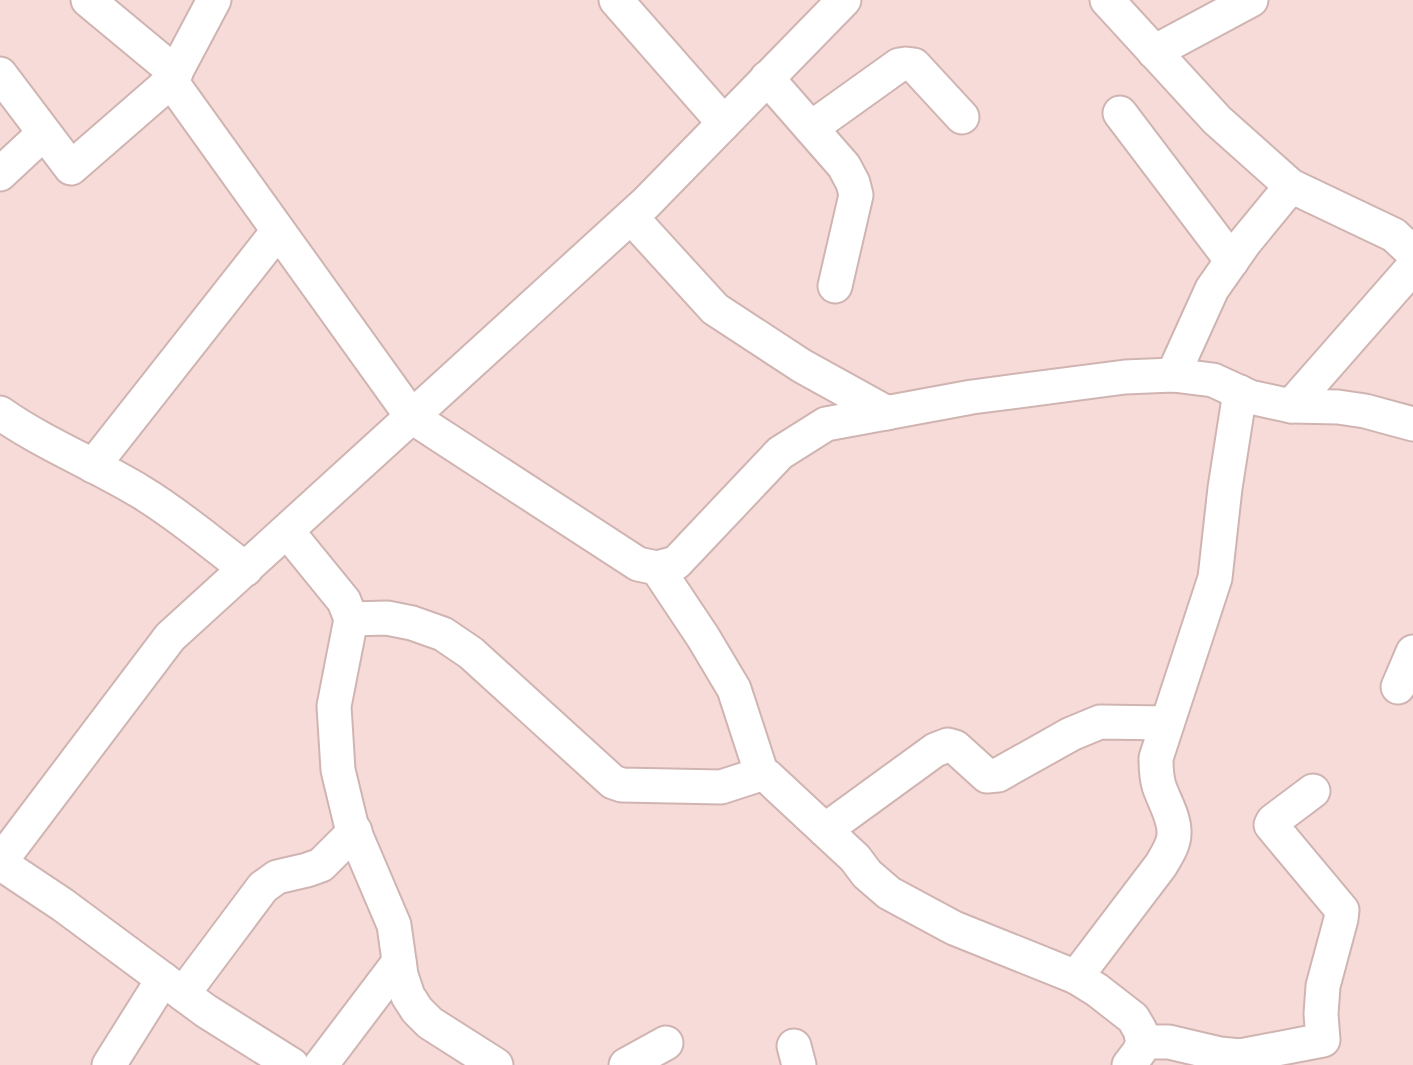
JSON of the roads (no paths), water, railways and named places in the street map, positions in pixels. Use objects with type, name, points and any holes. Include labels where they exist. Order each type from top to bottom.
[{"type":"street","points":[[88,0],[173,77],[278,231],[412,417],[638,565],[657,568],[676,563],[780,453],[827,424],[972,397],[1125,377],[1173,375],[1213,380],[1250,397],[1291,406],[1338,407],[1413,424]]},
{"type":"street","points":[[0,74],[71,167],[173,77],[214,0]]},
{"type":"street","points":[[617,0],[724,123]]},
{"type":"street","points":[[292,1065],[206,1011],[0,862],[170,637],[646,203],[844,0]]},
{"type":"street","points":[[1107,0],[1217,120],[1291,187],[1407,236]]},
{"type":"street","points":[[1154,52],[1251,0]]},
{"type":"street","points":[[811,128],[899,65],[906,64],[914,65],[962,117]]},
{"type":"street","points":[[767,78],[844,166],[853,183],[856,195],[835,286]]},
{"type":"street","points":[[1120,113],[1232,261]]},
{"type":"street","points":[[0,174],[44,133]]},
{"type":"street","points":[[1173,375],[1212,289],[1245,242],[1291,187]]},
{"type":"street","points":[[631,217],[715,309],[802,366],[887,413]]},
{"type":"street","points":[[93,466],[278,231]]},
{"type":"street","points":[[1291,406],[1413,267]]},
{"type":"street","points":[[1076,978],[1170,850],[1174,834],[1158,784],[1156,758],[1215,578],[1240,392]]},
{"type":"street","points":[[0,413],[25,430],[141,492],[246,569]]},
{"type":"street","points":[[287,531],[344,601],[351,619],[334,706],[338,771],[351,824],[394,925],[401,975],[408,996],[430,1023],[496,1065]]},
{"type":"street","points":[[657,568],[703,637],[733,689],[762,775]]},
{"type":"street","points":[[351,619],[387,618],[443,634],[471,653],[613,782],[622,785],[721,787],[762,775],[768,776],[889,893],[954,928],[1076,978],[1133,1017],[1140,1030],[1136,1053],[1169,1042],[1240,1056],[1326,1053],[1321,1014],[1323,986],[1342,911],[1271,825],[1313,790]]},
{"type":"street","points":[[1398,687],[1413,652]]},
{"type":"street","points":[[825,830],[935,750],[948,745],[955,747],[987,776],[998,775],[1071,734],[1100,722],[1167,723]]},
{"type":"street","points":[[109,1065],[173,987],[263,887],[276,877],[321,864],[355,831]]},
{"type":"street","points":[[321,1065],[399,962]]},
{"type":"street","points":[[626,1065],[666,1043]]}]
